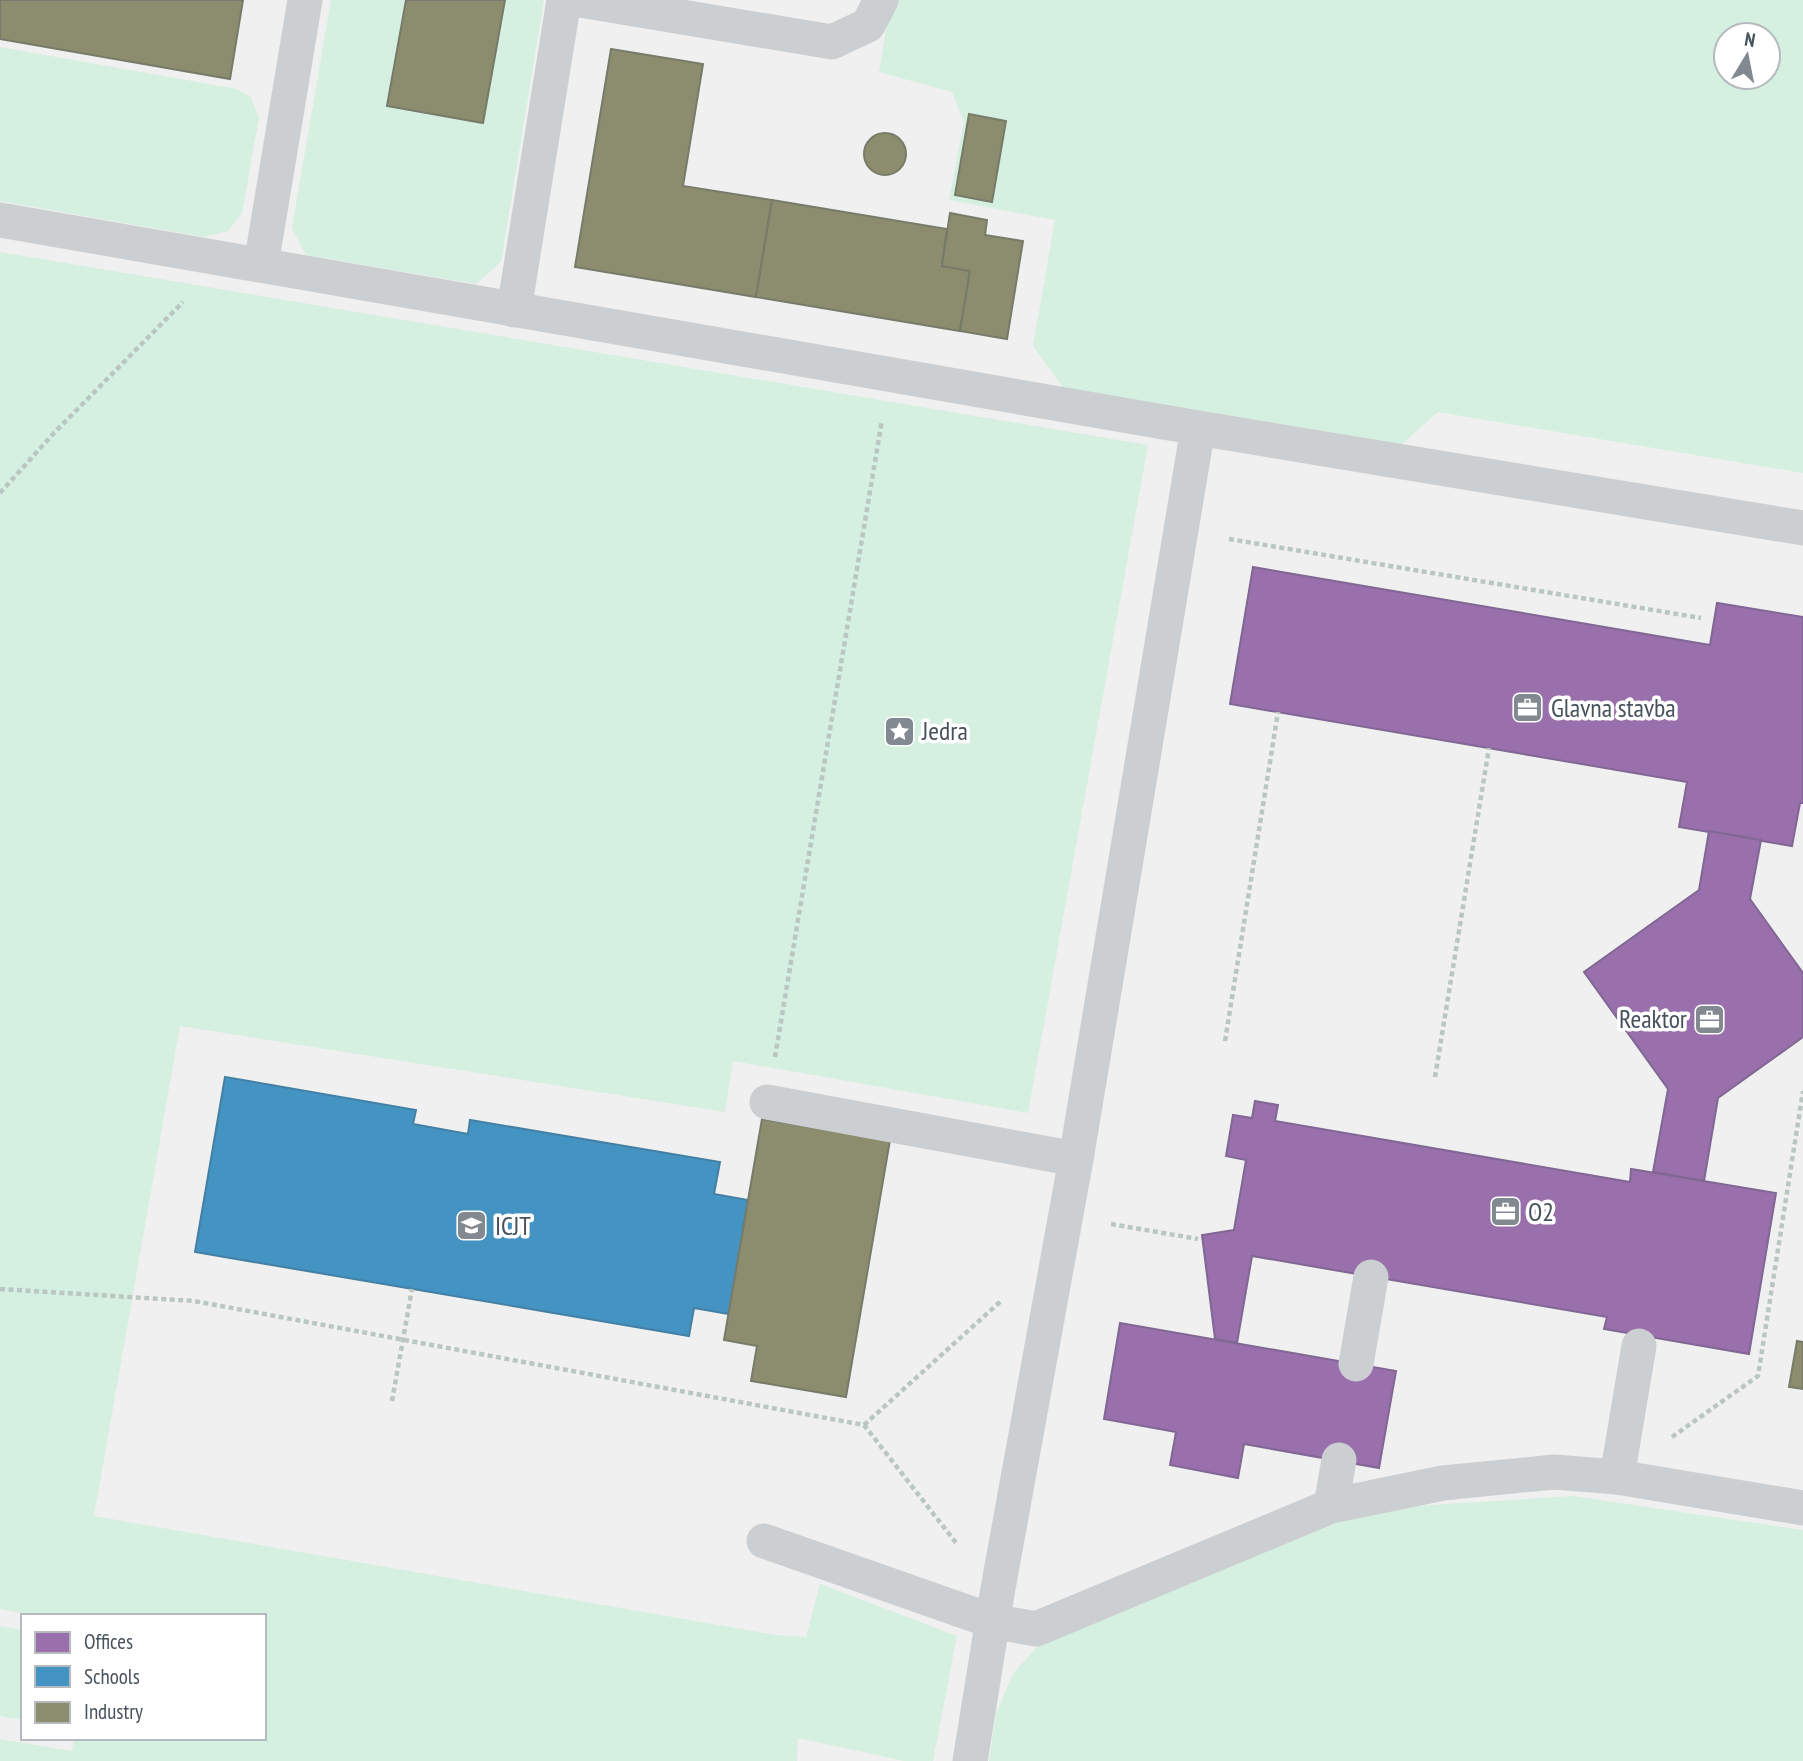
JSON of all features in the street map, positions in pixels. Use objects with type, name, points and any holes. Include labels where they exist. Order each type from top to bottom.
[{"type":"lane","points":[[261,265],[305,0]]},
{"type":"lane","points":[[514,310],[564,0]]},
{"type":"lane","points":[[580,0],[832,42],[868,25],[881,0]]},
{"type":"lane","points":[[0,220],[1198,428],[1803,528]]},
{"type":"lane","points":[[970,1761],[1076,1159],[1198,428]]},
{"type":"lane","points":[[767,1102],[1076,1159]]},
{"type":"lane","points":[[1356,1364],[1371,1277]]},
{"type":"lane","points":[[1617,1477],[1639,1346]]},
{"type":"lane","points":[[1331,1506],[1339,1461]]},
{"type":"lane","points":[[764,1541],[995,1607],[1036,1629],[1331,1506],[1443,1483],[1554,1472],[1617,1477],[1803,1507]]},
{"type":"path","points":[[0,493],[53,434],[225,259]]},
{"type":"path","points":[[767,1102],[890,373]]},
{"type":"path","points":[[1181,531],[1701,618]]},
{"type":"path","points":[[1225,1041],[1278,712]]},
{"type":"path","points":[[1435,1077],[1489,748]]},
{"type":"path","points":[[1617,1477],[1758,1376],[1803,1091]]},
{"type":"path","points":[[864,1425],[1063,1231],[1198,1239]]},
{"type":"path","points":[[0,1289],[194,1301],[864,1425],[995,1607]]},
{"type":"path","points":[[392,1401],[412,1289]]},
{"type":"green space","points":[[331,0],[544,0],[501,262],[476,284],[306,255],[292,228]]},
{"type":"green space","points":[[891,0],[1803,0],[1803,473],[1438,412],[1399,447],[1064,389],[1033,346],[1055,220],[949,200],[964,122],[952,92],[879,72]]},
{"type":"green space","points":[[0,47],[237,89],[251,97],[259,118],[242,213],[228,231],[204,237],[0,201]]},
{"type":"green space","points":[[0,252],[1148,445],[1028,1113],[733,1061],[725,1112],[180,1026],[94,1516],[776,1635],[806,1637],[820,1584],[957,1636],[933,1761],[904,1761],[798,1738],[797,1761],[0,1761],[0,1739],[72,1751],[74,1740],[266,1740],[266,1614],[27,1614],[0,1609]]},
{"type":"green space","points":[[1573,1496],[1803,1530],[1803,1761],[989,1761],[996,1714],[1012,1675],[1037,1647],[1087,1623],[1261,1546],[1348,1520],[1415,1506]]},
{"type":"green space","points":[[0,1626],[21,1630],[21,1720],[0,1716]]},
{"type":"building: Offices","name":"Glavna stavba","points":[[1253,567],[1710,645],[1717,603],[1803,617],[1803,803],[1800,803],[1792,846],[1679,827],[1687,782],[1230,704]]},
{"type":"building: Offices","name":"Reaktor","points":[[1709,831],[1761,840],[1750,899],[1803,973],[1803,1037],[1718,1098],[1704,1181],[1653,1172],[1668,1089],[1584,972],[1699,890]]},
{"type":"building: Offices","name":"O2","points":[[1255,1101],[1278,1105],[1275,1121],[1630,1182],[1631,1169],[1776,1193],[1749,1354],[1604,1329],[1607,1317],[1252,1256],[1237,1343],[1215,1339],[1202,1235],[1234,1230],[1246,1160],[1226,1156],[1233,1115],[1252,1118]]},
{"type":"building: Offices","points":[[1120,1323],[1396,1371],[1379,1468],[1244,1444],[1238,1478],[1170,1465],[1176,1432],[1104,1419]]},
{"type":"building: Schools","name":"ICJT","points":[[225,1077],[416,1110],[413,1124],[468,1134],[470,1120],[720,1162],[714,1194],[748,1200],[729,1314],[694,1308],[689,1336],[195,1252]]},
{"type":"building: Industry","points":[[0,0],[243,0],[230,79],[0,39]]},
{"type":"building: Industry","points":[[406,0],[505,0],[483,123],[387,106]]},
{"type":"building: Industry","points":[[611,49],[703,64],[683,186],[772,200],[756,297],[575,267]]},
{"type":"building: Industry","points":[[969,114],[1006,121],[992,202],[955,195]]},
{"type":"building: Industry","points":[[885,133],[900,139],[906,154],[900,169],[885,175],[870,169],[864,154],[870,139]]},
{"type":"building: Industry","points":[[772,200],[947,229],[942,266],[970,271],[960,331],[756,297]]},
{"type":"building: Industry","points":[[950,213],[987,220],[985,235],[1023,241],[1007,339],[960,331],[970,271],[942,266]]},
{"type":"building: Industry","points":[[762,1119],[890,1140],[846,1397],[751,1381],[757,1346],[724,1340]]},
{"type":"building: Industry","points":[[1797,1341],[1803,1342],[1803,1389],[1789,1387]]},
{"type":"place","name":"Glavna stavba","points":[[1528,708]]},
{"type":"place","name":"Jedra","points":[[899,731]]},
{"type":"place","name":"Reaktor","points":[[1710,1019]]},
{"type":"place","name":"O2","points":[[1505,1212]]},
{"type":"place","name":"ICJT","points":[[472,1226]]}]
